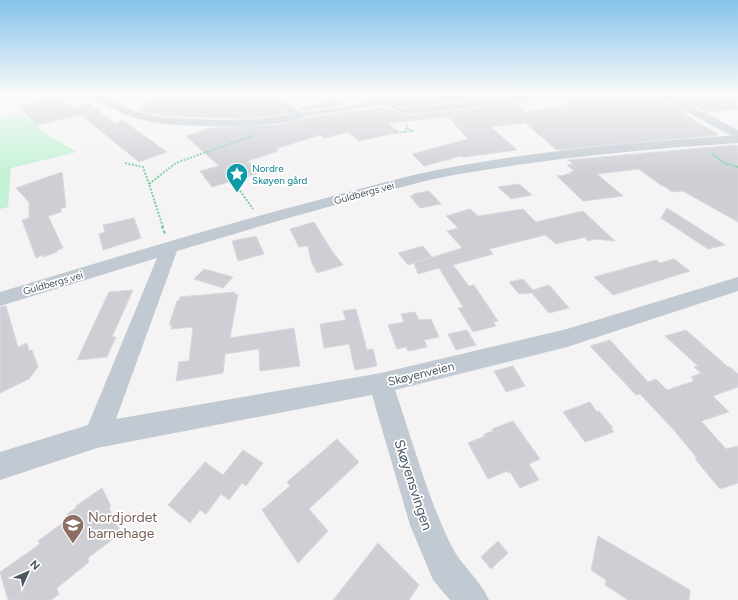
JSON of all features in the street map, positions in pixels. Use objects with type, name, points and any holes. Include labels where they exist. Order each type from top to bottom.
[{"type":"street","points":[[179,121],[217,123],[266,121]]},
{"type":"street","points":[[712,121],[738,135]]},
{"type":"street","name":"Guldbergs vei","points":[[0,299],[261,220],[381,188],[488,165],[565,154],[635,146],[738,139]]},
{"type":"street","points":[[97,435],[169,249]]},
{"type":"street","name":"Skøyenveien","points":[[0,466],[97,435],[381,383],[567,338],[738,284]]},
{"type":"street","name":"Skøyensvingen","points":[[381,383],[425,525],[445,568],[472,600]]},
{"type":"path","points":[[408,128],[406,126],[409,122]]},
{"type":"path","points":[[395,133],[414,132],[408,128]]},
{"type":"path","points":[[403,132],[408,128]]},
{"type":"path","points":[[149,184],[176,163],[257,134]]},
{"type":"path","points":[[712,154],[724,163],[738,167]]},
{"type":"path","points":[[125,163],[143,167],[169,249]]},
{"type":"path","points":[[236,185],[261,220]]},
{"type":"green space","points":[[0,121],[31,121],[48,135],[77,152],[11,168],[8,207],[0,209]]},
{"type":"building","points":[[32,121],[54,121],[36,125]]},
{"type":"building","points":[[88,121],[111,121],[115,124],[123,121],[167,152],[139,162]]},
{"type":"building","points":[[298,121],[408,121],[388,123],[399,132],[359,141],[348,132],[324,138],[320,135],[278,148],[280,148],[276,149],[278,151],[248,161],[259,173],[212,187],[200,171],[219,166],[186,136],[211,128],[281,125]]},
{"type":"building","points":[[452,121],[696,121],[719,135],[557,150],[525,123],[491,127],[517,150],[464,157],[461,156],[424,166],[412,154],[468,139]]},
{"type":"building","points":[[735,145],[738,146],[738,222],[683,191],[672,192],[639,169],[597,174],[623,196],[583,201],[557,176],[571,174],[569,172],[574,171],[567,165],[573,164],[568,160]]},
{"type":"building","points":[[62,172],[66,207],[61,208],[61,212],[48,216],[63,248],[56,251],[57,252],[36,258],[22,220],[29,218],[29,202],[16,188]]},
{"type":"building","points":[[519,184],[532,195],[511,199],[498,187]]},
{"type":"building","points":[[429,191],[441,204],[420,208],[410,196],[415,195],[413,194]]},
{"type":"building","points":[[667,208],[725,245],[708,249],[661,218]]},
{"type":"building","points":[[470,209],[478,216],[523,209],[536,222],[583,211],[615,241],[595,239],[588,241],[585,237],[556,244],[545,235],[489,249],[493,254],[453,265],[469,286],[474,285],[498,321],[493,322],[496,326],[473,332],[458,308],[463,307],[439,268],[418,274],[414,263],[462,248],[447,231],[458,228],[446,216]]},
{"type":"building","points":[[134,218],[141,238],[103,250],[99,234],[105,232],[103,225]]},
{"type":"building","points":[[314,222],[332,251],[343,265],[317,273],[311,261],[308,246],[299,247],[290,229]]},
{"type":"building","points":[[256,236],[264,254],[238,261],[232,241]]},
{"type":"building","points":[[423,246],[432,257],[408,265],[398,253]]},
{"type":"building","points":[[674,259],[690,271],[613,295],[594,277],[656,260],[660,263]]},
{"type":"building","points":[[204,269],[233,277],[223,288],[194,279]]},
{"type":"building","points":[[523,279],[533,290],[549,285],[569,308],[549,313],[532,293],[519,294],[509,282]]},
{"type":"building","points":[[133,290],[112,337],[116,337],[107,357],[77,360],[109,292]]},
{"type":"building","points":[[235,292],[235,295],[238,294],[230,338],[294,328],[300,366],[260,371],[258,349],[225,354],[223,373],[176,381],[179,362],[189,361],[193,327],[171,329],[172,325],[169,325],[177,301],[179,301],[180,297]]},
{"type":"building","points":[[6,306],[18,347],[27,343],[29,351],[32,350],[38,367],[29,379],[0,393],[0,307]]},
{"type":"building","points":[[356,309],[367,350],[373,349],[377,366],[355,370],[349,344],[324,348],[320,324],[346,320],[343,311]]},
{"type":"building","points":[[415,312],[419,320],[431,319],[439,337],[424,340],[427,347],[408,351],[406,347],[397,349],[388,325],[404,322],[401,314]]},
{"type":"building","points":[[467,330],[476,345],[456,350],[448,334]]},
{"type":"building","points":[[686,330],[738,374],[738,387],[713,396],[729,412],[701,421],[726,449],[738,446],[738,483],[720,489],[673,429],[640,394],[636,395],[590,346],[610,340],[648,382],[656,379],[667,390],[694,381],[691,377],[701,373],[694,367],[698,366],[665,336]]},
{"type":"building","points":[[513,366],[525,386],[506,392],[494,371]]},
{"type":"building","points":[[590,402],[597,412],[599,411],[613,428],[611,429],[614,432],[585,442],[563,412]]},
{"type":"building","points":[[513,421],[540,459],[529,464],[539,480],[520,488],[510,472],[508,473],[507,471],[488,479],[468,443],[485,436],[484,434],[493,431],[492,429]]},
{"type":"building","points":[[337,439],[359,462],[309,509],[328,531],[298,563],[262,510],[290,486],[287,482]]},
{"type":"building","points":[[243,450],[263,463],[246,486],[242,483],[229,500],[221,494],[206,514],[200,510],[190,523],[168,505],[205,462],[223,475]]},
{"type":"building","points":[[102,488],[111,506],[109,508],[121,533],[88,558],[89,562],[57,588],[59,594],[51,600],[8,600],[0,572],[40,544],[38,541],[69,518],[67,514]]},
{"type":"building","points":[[598,536],[690,590],[689,600],[628,600],[605,585],[606,580],[591,570]]},
{"type":"building","points":[[498,541],[508,553],[491,569],[481,557]]},
{"type":"building","points":[[378,543],[419,585],[409,600],[333,600]]},
{"type":"place","name":"Nordre Skøyen gård","points":[[237,194]]},
{"type":"place","name":"Nordjordet barnehage","points":[[73,544]]}]
